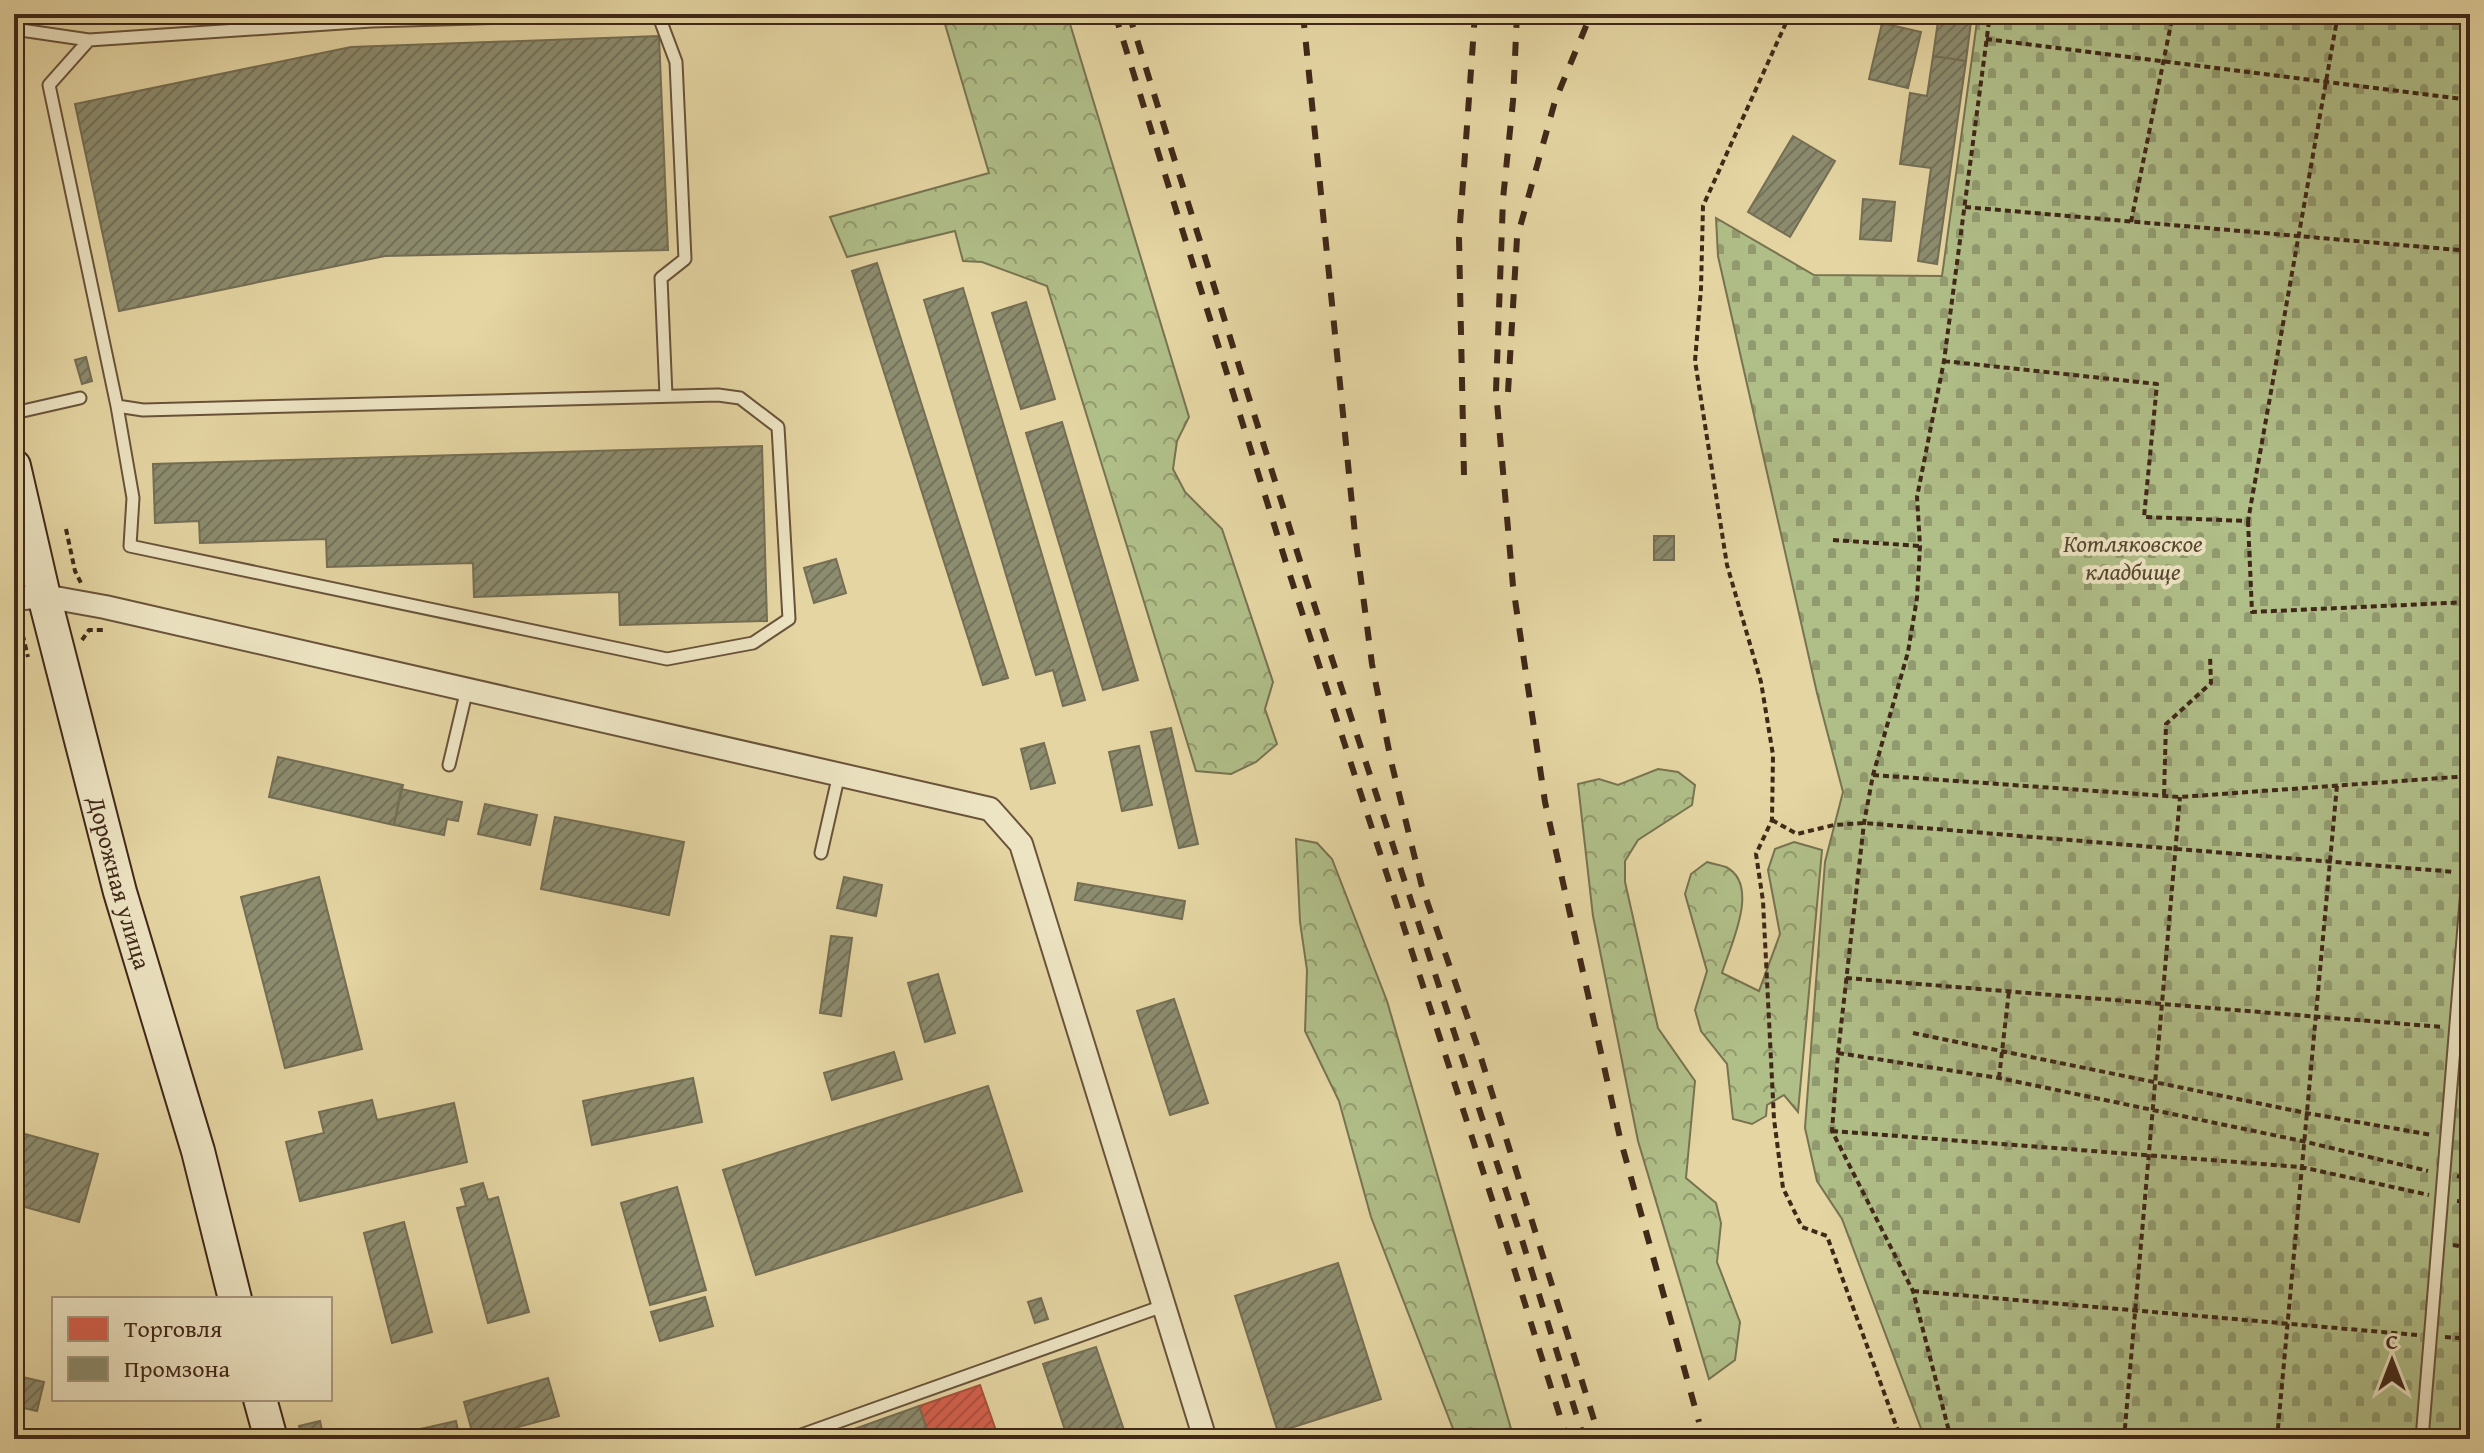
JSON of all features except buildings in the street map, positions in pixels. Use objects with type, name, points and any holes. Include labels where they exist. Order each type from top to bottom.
[{"type":"main road","name":"Дорожная улица","points":[[14,466],[29,598],[198,1151],[234,1297]]},
{"type":"main road","points":[[261,1401],[271,1439]]},
{"type":"street","points":[[29,598],[105,607],[990,809],[1021,844],[1205,1439]]},
{"type":"lane","points":[[14,29],[89,40],[372,21],[613,14]]},
{"type":"lane","points":[[658,14],[676,62],[685,259],[661,278],[666,396]]},
{"type":"lane","points":[[89,40],[49,85],[117,406],[133,498],[130,546],[667,659],[753,643],[789,619],[778,427],[740,398],[718,395],[666,396],[143,410],[117,406]]},
{"type":"lane","points":[[14,413],[80,398]]},
{"type":"lane","points":[[449,765],[467,689]]},
{"type":"lane","points":[[821,853],[839,774]]},
{"type":"lane","points":[[2422,1439],[2470,853]]},
{"type":"lane","points":[[790,1439],[1163,1306]]},
{"type":"path","points":[[1790,14],[1703,206],[1695,361],[1727,565],[1761,682],[1773,755],[1772,820],[1756,854],[1763,901],[1774,1119],[1783,1188],[1802,1227],[1827,1236],[1901,1439]]},
{"type":"path","points":[[1951,1439],[1913,1291],[1832,1131],[1864,823],[1873,775],[1908,652],[1917,598],[1920,546],[1917,497],[1944,361],[1990,14]]},
{"type":"path","points":[[2131,222],[2173,14]]},
{"type":"path","points":[[2338,14],[2248,521],[2252,612],[2470,602]]},
{"type":"path","points":[[1986,39],[2470,100]]},
{"type":"path","points":[[1965,207],[2470,251]]},
{"type":"path","points":[[1944,361],[2157,384],[2144,517],[2248,521]]},
{"type":"path","points":[[66,529],[75,571],[84,589]]},
{"type":"path","points":[[1833,540],[1920,546]]},
{"type":"path","points":[[14,629],[23,636],[28,657]]},
{"type":"path","points":[[78,645],[89,630],[103,630]]},
{"type":"path","points":[[2164,795],[2166,724],[2211,683],[2210,655]]},
{"type":"path","points":[[1873,775],[2180,797],[2470,776]]},
{"type":"path","points":[[2277,1439],[2337,785]]},
{"type":"path","points":[[2124,1439],[2180,797]]},
{"type":"path","points":[[1772,820],[1797,834],[1834,825],[1864,823],[2468,873]]},
{"type":"path","points":[[1846,978],[2456,1028]]},
{"type":"path","points":[[1999,1078],[2009,991]]},
{"type":"path","points":[[1913,1033],[2306,1113],[2447,1138]]},
{"type":"path","points":[[1838,1053],[1999,1078],[2470,1179]]},
{"type":"path","points":[[1832,1131],[2301,1167],[2470,1203]]},
{"type":"path","points":[[1913,1291],[2470,1339]]},
{"type":"green space","points":[[942,14],[1067,14],[1189,417],[1177,441],[1173,469],[1185,492],[1222,529],[1273,682],[1265,709],[1277,744],[1256,762],[1231,774],[1196,771],[1047,286],[982,262],[963,261],[955,231],[847,257],[830,217],[989,173]]},
{"type":"green space","name":"Котляковское кладбище","points":[[1978,14],[2470,14],[2470,1439],[1925,1439],[1842,1219],[1817,1181],[1805,1128],[1825,862],[1843,792],[1817,693],[1718,256],[1716,218],[1814,275],[1942,276]]},
{"type":"green space","points":[[1658,769],[1678,772],[1695,785],[1692,805],[1638,840],[1625,861],[1625,882],[1658,1028],[1695,1081],[1686,1178],[1716,1203],[1721,1223],[1717,1262],[1740,1322],[1735,1360],[1709,1379],[1638,1141],[1593,916],[1578,784],[1599,779],[1618,785]]},
{"type":"green space","points":[[1296,839],[1317,843],[1332,859],[1387,1001],[1514,1439],[1457,1439],[1371,1217],[1339,1101],[1305,1031],[1307,970],[1300,922]]},
{"type":"green space","points":[[1794,842],[1822,850],[1798,1112],[1784,1095],[1767,1105],[1766,1116],[1752,1124],[1733,1119],[1727,1064],[1701,1031],[1695,1010],[1707,971],[1685,894],[1691,874],[1707,862],[1726,867],[1736,876],[1741,887],[1740,917],[1722,973],[1759,991],[1780,934],[1768,870],[1775,849]]},
{"type":"railway","points":[[1115,14],[1287,566],[1567,1439]]},
{"type":"railway","points":[[1129,14],[1300,561],[1584,1439]]},
{"type":"railway","points":[[1303,14],[1355,534],[1372,664],[1391,761],[1422,887],[1476,1042],[1600,1439]]},
{"type":"railway","points":[[1464,475],[1459,238],[1475,14]]},
{"type":"railway","points":[[1517,14],[1513,101],[1503,199],[1496,391],[1513,586],[1545,802],[1620,1138],[1699,1422]]},
{"type":"railway","points":[[1508,392],[1517,238],[1555,101],[1591,14]]}]
